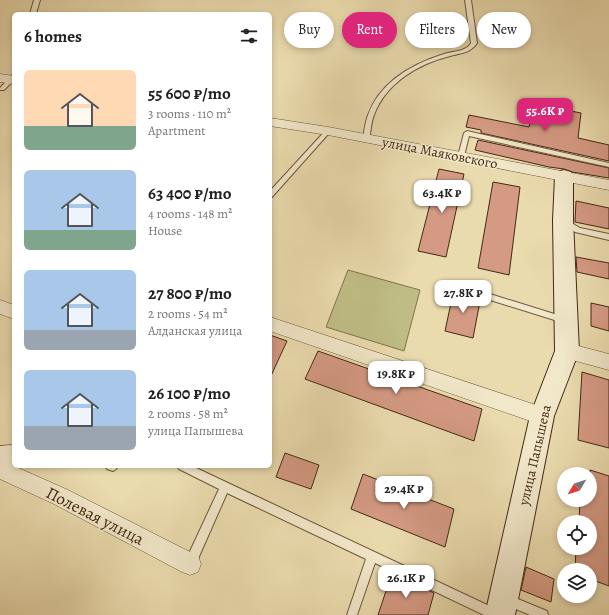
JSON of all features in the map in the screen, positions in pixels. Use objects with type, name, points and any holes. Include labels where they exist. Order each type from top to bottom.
[{"type":"street","name":"улица Маяковского","points":[[272,122],[328,131],[609,185]]},
{"type":"street","name":"улица Папышева","points":[[500,609],[542,416],[567,351],[563,220],[564,177]]},
{"type":"street","points":[[0,307],[12,311]]},
{"type":"street","points":[[272,325],[542,416]]},
{"type":"street","points":[[567,351],[609,362]]},
{"type":"street","points":[[0,456],[12,455]]},
{"type":"street","name":"Полевая улица","points":[[0,469],[61,497],[190,564]]},
{"type":"lane","points":[[33,12],[37,0]]},
{"type":"lane","points":[[366,139],[372,112],[385,90],[400,77],[422,64],[447,55],[468,50],[472,47],[474,43],[468,0]]},
{"type":"lane","points":[[272,193],[328,131]]},
{"type":"lane","points":[[461,156],[467,133],[609,165]]},
{"type":"lane","points":[[563,220],[578,230],[609,237]]},
{"type":"lane","points":[[490,297],[565,320]]},
{"type":"lane","points":[[186,468],[372,557],[500,609],[543,615]]},
{"type":"lane","points":[[190,564],[225,487]]},
{"type":"lane","points":[[352,615],[372,557]]},
{"type":"shaded area","points":[[348,270],[420,290],[404,351],[326,327]]},
{"type":"building","points":[[534,104],[581,113],[578,138],[609,145],[609,161],[481,133],[481,130],[466,127],[469,115],[529,127]]},
{"type":"building","points":[[478,140],[609,168],[609,178],[572,172],[475,150]]},
{"type":"building","points":[[439,169],[464,174],[446,257],[418,251]]},
{"type":"building","points":[[493,182],[520,187],[509,275],[478,268]]},
{"type":"building","points":[[576,201],[609,208],[609,229],[575,222]]},
{"type":"building","points":[[576,257],[609,263],[609,279],[577,272]]},
{"type":"building","points":[[454,289],[481,296],[473,338],[445,331]]},
{"type":"building","points":[[591,303],[609,307],[609,331],[591,326]]},
{"type":"building","points":[[272,336],[287,341],[272,374]]},
{"type":"building","points":[[318,351],[482,409],[474,441],[305,379]]},
{"type":"building","points":[[582,372],[609,380],[609,448],[578,440]]},
{"type":"building","points":[[285,453],[319,465],[311,489],[276,477]]},
{"type":"building","points":[[597,472],[609,476],[609,586],[597,582],[597,563],[575,563],[576,555],[597,555],[597,515],[579,515],[580,507],[597,507]]},
{"type":"building","points":[[363,474],[454,509],[445,547],[351,509]]},
{"type":"building","points":[[526,567],[554,579],[551,602],[521,590]]},
{"type":"building","points":[[392,573],[434,593],[428,615],[378,615]]}]
